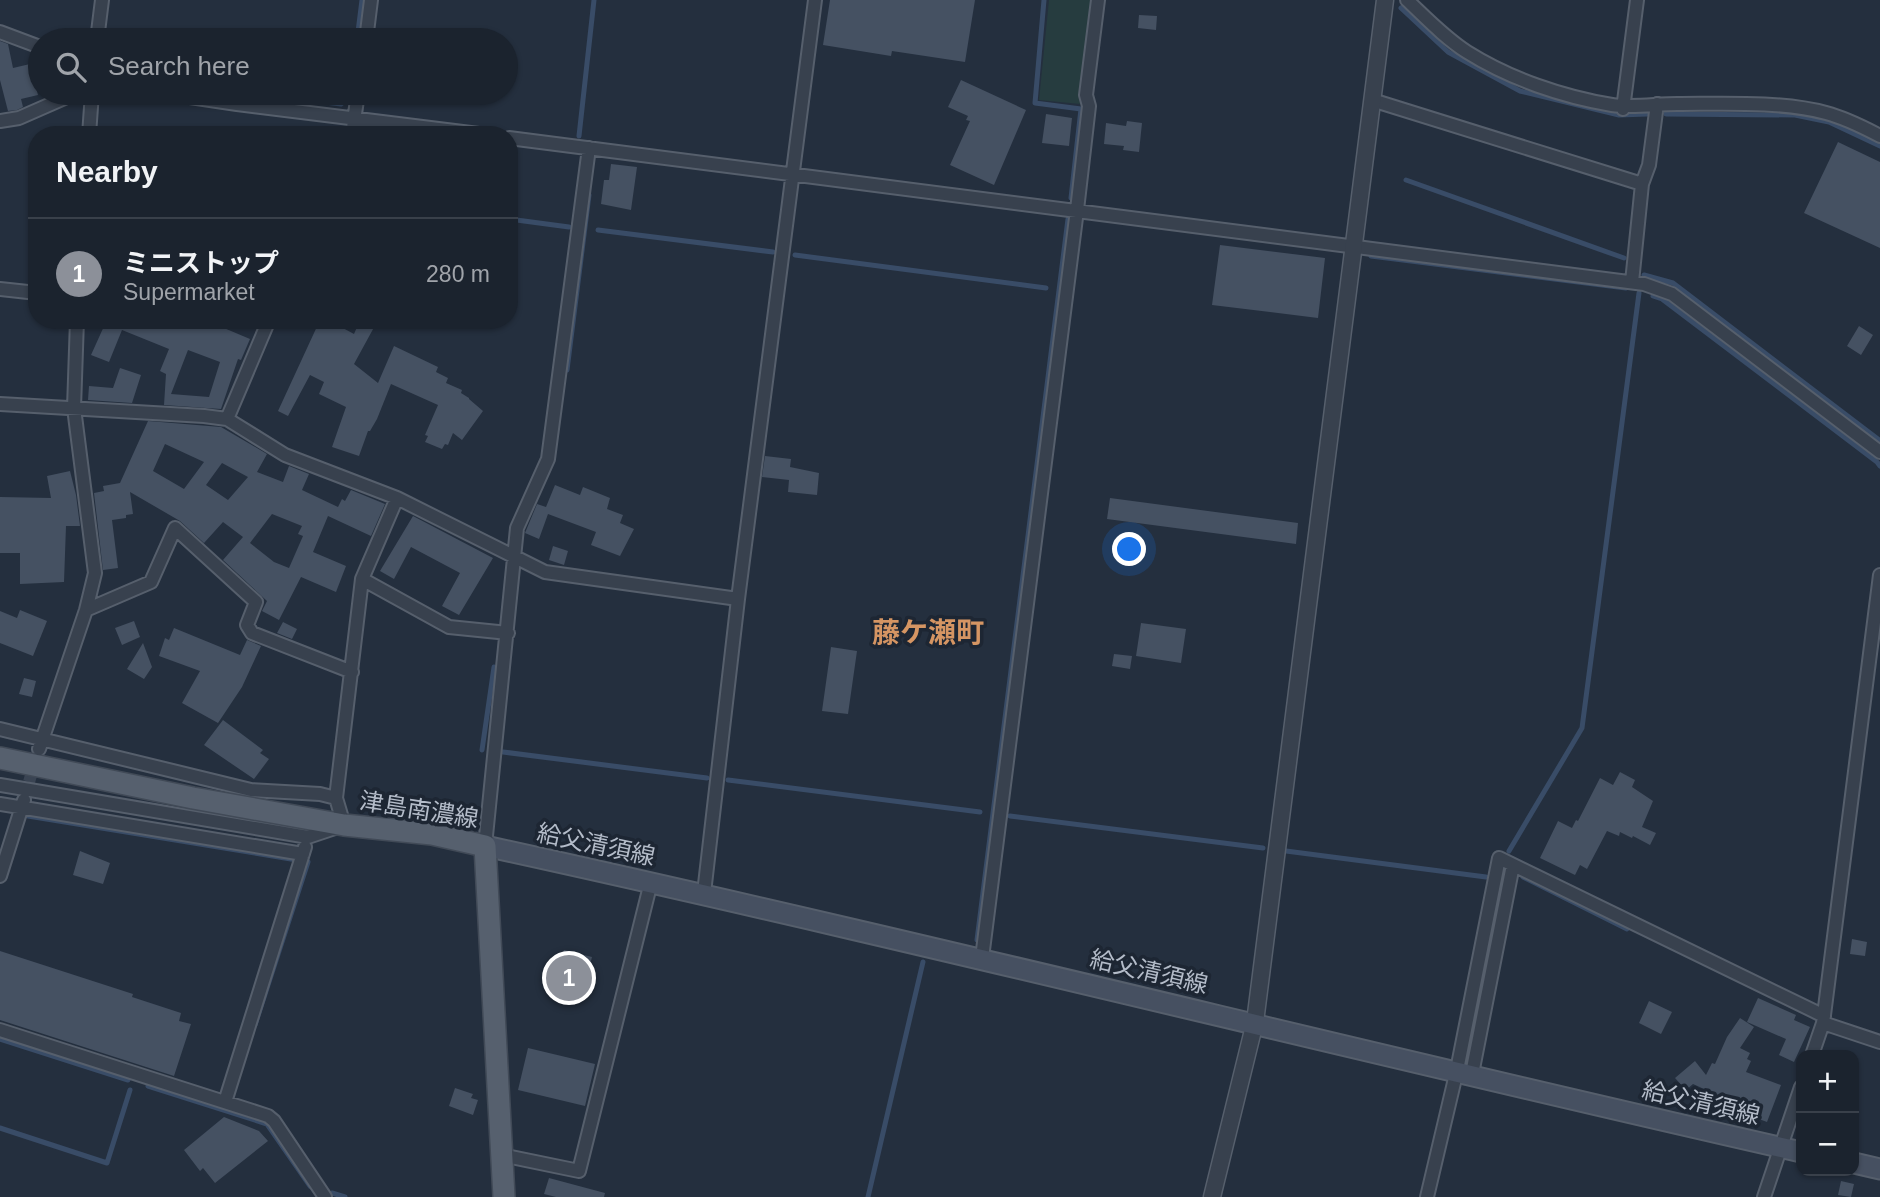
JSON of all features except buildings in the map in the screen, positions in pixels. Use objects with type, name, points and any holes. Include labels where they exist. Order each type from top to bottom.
[{"type":"main road","name":"津島南濃線","points":[[0,758],[193,798],[344,825],[432,834],[485,846],[504,1197]]},
{"type":"main road","name":"給父清須線","points":[[485,846],[704,893],[1796,1151]]},
{"type":"main road","points":[[1859,1164],[1880,1169]]},
{"type":"street","points":[[98,28],[102,0]]},
{"type":"street","points":[[368,28],[371,0]]},
{"type":"street","points":[[704,893],[738,599],[815,0]]},
{"type":"street","points":[[982,958],[1077,210],[1089,106],[1086,95],[1098,0]]},
{"type":"street","points":[[1213,1197],[1255,1022],[1385,0]]},
{"type":"street","points":[[1407,0],[1467,52],[1528,83],[1624,107],[1717,104],[1800,108],[1826,113],[1880,136]]},
{"type":"street","points":[[1624,107],[1637,0]]},
{"type":"street","points":[[0,32],[28,42]]},
{"type":"street","points":[[1372,100],[1642,184]]},
{"type":"street","points":[[1632,282],[1642,184],[1649,164],[1657,104]]},
{"type":"street","points":[[0,121],[19,118],[49,105]]},
{"type":"street","points":[[90,126],[91,105]]},
{"type":"street","points":[[245,105],[417,126]]},
{"type":"street","points":[[354,126],[357,105]]},
{"type":"street","points":[[518,139],[1644,284],[1672,294],[1880,452]]},
{"type":"street","points":[[485,846],[517,528],[548,459],[589,148]]},
{"type":"street","points":[[0,289],[28,292]]},
{"type":"street","points":[[41,744],[86,610],[95,573],[74,408],[77,329]]},
{"type":"street","points":[[227,419],[265,329]]},
{"type":"street","points":[[0,404],[227,419],[285,455],[397,498],[545,572],[738,599]]},
{"type":"street","points":[[0,785],[28,785],[308,837],[344,825],[336,798],[362,579],[397,498]]},
{"type":"street","points":[[86,610],[151,582],[175,528],[256,602],[247,625],[252,633],[352,672]]},
{"type":"street","points":[[1814,1050],[1823,1020],[1880,575]]},
{"type":"street","points":[[362,579],[449,627],[508,633]]},
{"type":"street","points":[[0,729],[41,744],[251,790],[320,794],[336,798]]},
{"type":"street","points":[[0,876],[28,785]]},
{"type":"street","points":[[0,804],[303,854]]},
{"type":"street","points":[[225,1102],[308,837]]},
{"type":"street","points":[[1427,1197],[1464,1072],[1499,858],[1823,1020],[1880,1042]]},
{"type":"street","points":[[501,1155],[579,1171],[651,882]]},
{"type":"street","points":[[0,1030],[268,1116],[325,1197]]},
{"type":"street","points":[[1764,1197],[1796,1102]]},
{"type":"green space","points":[[1049,0],[1092,0],[1080,104],[1039,100]]},
{"type":"waterway","points":[[358,28],[362,0]]},
{"type":"waterway","points":[[579,136],[594,0]]},
{"type":"waterway","points":[[1044,0],[1035,103],[1081,109],[1071,198]]},
{"type":"waterway","points":[[1401,8],[1448,52],[1520,91],[1619,115],[1647,114]]},
{"type":"waterway","points":[[1666,114],[1795,115],[1829,122],[1880,146]]},
{"type":"waterway","points":[[1406,180],[1624,258]]},
{"type":"waterway","points":[[567,370],[589,195]]},
{"type":"waterway","points":[[977,940],[1068,219]]},
{"type":"waterway","points":[[518,220],[569,227]]},
{"type":"waterway","points":[[598,230],[773,252]]},
{"type":"waterway","points":[[795,255],[1046,288]]},
{"type":"waterway","points":[[1371,256],[1626,288]]},
{"type":"waterway","points":[[1644,275],[1673,283],[1879,440]]},
{"type":"waterway","points":[[1509,851],[1582,728],[1639,293]]},
{"type":"waterway","points":[[1653,296],[1662,299],[1880,466]]},
{"type":"waterway","points":[[482,750],[494,667]]},
{"type":"waterway","points":[[503,752],[707,778]]},
{"type":"waterway","points":[[728,780],[980,812]]},
{"type":"waterway","points":[[28,816],[297,860]]},
{"type":"waterway","points":[[1010,816],[1263,848]]},
{"type":"waterway","points":[[1286,851],[1486,877]]},
{"type":"waterway","points":[[255,1025],[308,862]]},
{"type":"waterway","points":[[1483,969],[1504,869]]},
{"type":"waterway","points":[[1523,877],[1627,929]]},
{"type":"waterway","points":[[868,1197],[923,962]]},
{"type":"waterway","points":[[0,1039],[128,1080]]},
{"type":"waterway","points":[[148,1086],[267,1124],[310,1186]]},
{"type":"waterway","points":[[0,1128],[107,1163],[130,1090]]},
{"type":"waterway","points":[[332,1193],[345,1197]]},
{"type":"tunnel","points":[[29,782],[36,759]]},
{"type":"place","name":"ミニストップ","points":[[569,978]]},
{"type":"district","name":"藤ケ瀬町","points":[[928,632]]}]
